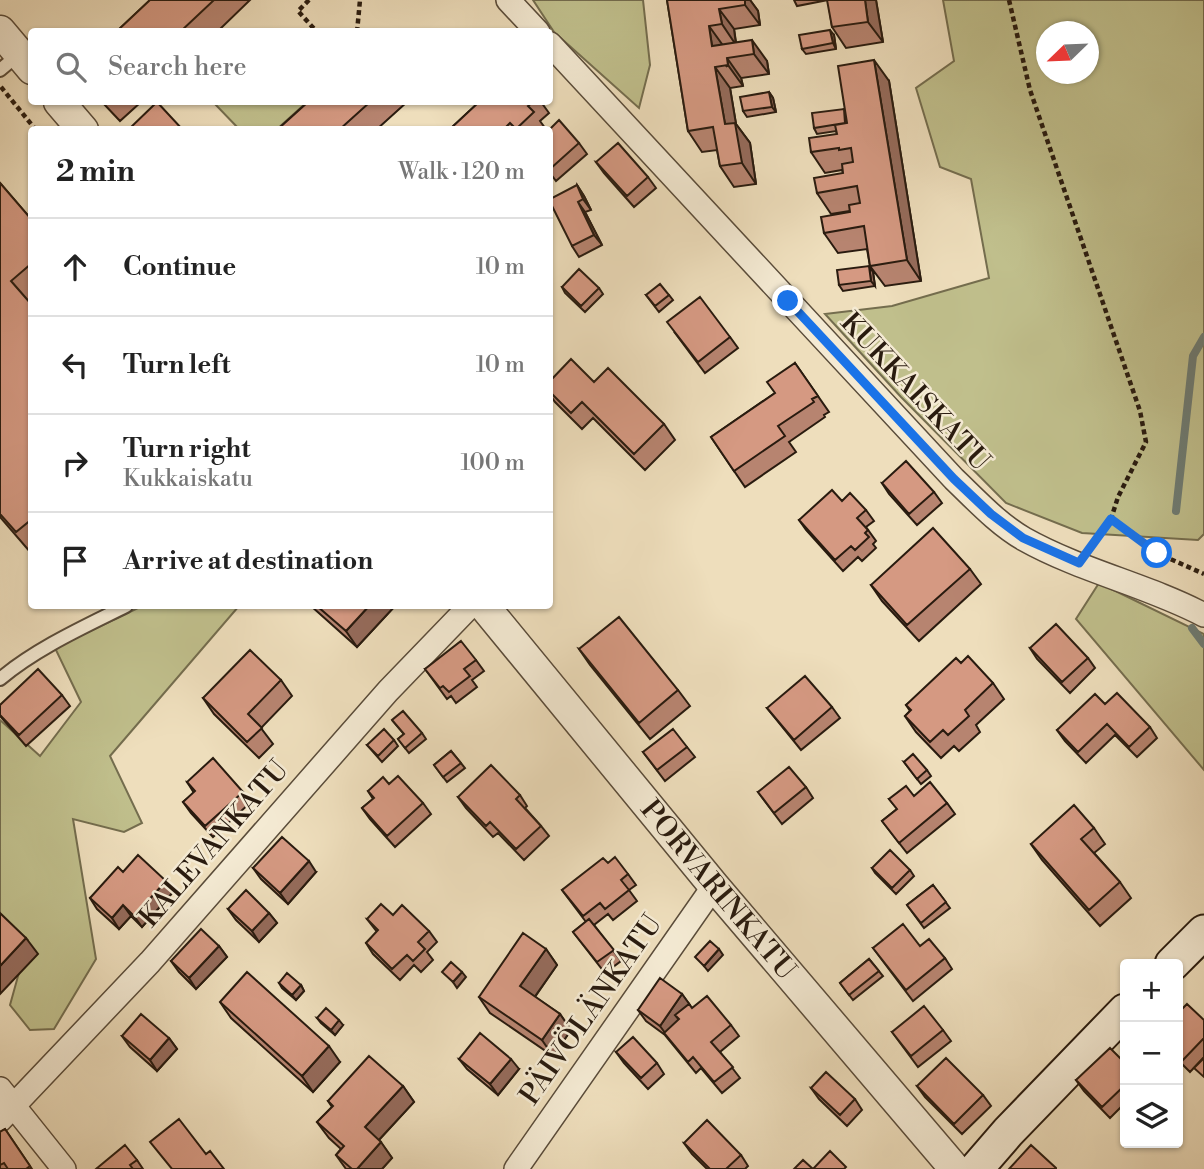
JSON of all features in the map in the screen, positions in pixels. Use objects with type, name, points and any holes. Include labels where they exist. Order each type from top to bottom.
[{"type":"main road","points":[[1177,959],[1204,932]]},
{"type":"main road","points":[[976,1169],[1007,1132],[1120,1016]]},
{"type":"street","points":[[508,0],[534,28]]},
{"type":"street","points":[[0,31],[17,64]]},
{"type":"street","name":"KUKKAISKATU","points":[[553,47],[954,479],[991,514],[1023,538],[1182,603],[1204,615]]},
{"type":"street","points":[[62,105],[80,126]]},
{"type":"street","name":"KALEVANKATU","points":[[5,1104],[150,962],[388,691],[467,609]]},
{"type":"street","name":"PORVARINKATU","points":[[486,609],[714,886],[955,1169]]},
{"type":"street","name":"PÄIVÖLÄNKATU","points":[[516,1169],[714,886]]},
{"type":"street","points":[[5,1104],[65,1169]]},
{"type":"lane","points":[[0,678],[66,637],[121,609]]},
{"type":"path","points":[[309,0],[298,11],[313,28]]},
{"type":"path","points":[[357,28],[360,0]]},
{"type":"path","points":[[1009,0],[1030,90],[1140,411],[1146,443],[1118,497],[1111,519],[1079,563]]},
{"type":"path","points":[[0,86],[33,126]]},
{"type":"path","points":[[1111,519],[1157,553],[1204,574]]},
{"type":"shaded area","points":[[533,0],[643,0],[650,65],[639,108],[554,32]]},
{"type":"shaded area","points":[[943,0],[1204,0],[1204,534],[1198,540],[1082,533],[1006,503],[901,397],[825,314],[892,306],[989,278],[971,179],[940,167],[916,88],[954,61]]},
{"type":"shaded area","points":[[216,105],[304,105],[280,126],[236,126]]},
{"type":"shaded area","points":[[1099,583],[1204,634],[1204,770],[1076,619]]},
{"type":"shaded area","points":[[136,609],[236,609],[110,756],[142,823],[124,832],[73,819],[96,959],[54,1029],[30,1030],[10,1005],[28,940],[0,915],[0,720],[40,756],[81,702],[55,648]]},
{"type":"building","points":[[150,0],[214,0],[184,28],[120,28]]},
{"type":"building","points":[[667,0],[745,0],[745,5],[719,9],[722,24],[709,26],[712,46],[752,40],[754,54],[727,58],[728,65],[715,67],[725,124],[735,123],[742,163],[720,166],[713,127],[688,131]]},
{"type":"building","points":[[827,0],[865,0],[868,22],[832,27]]},
{"type":"building","points":[[830,30],[833,43],[802,49],[799,35]]},
{"type":"building","points":[[874,60],[907,260],[870,266],[864,226],[824,233],[821,217],[850,212],[849,205],[860,203],[857,186],[817,193],[814,178],[843,173],[842,164],[853,162],[851,148],[811,152],[809,138],[837,134],[835,125],[847,123],[838,66]]},
{"type":"building","points":[[769,92],[772,107],[743,111],[740,97]]},
{"type":"building","points":[[154,105],[160,105],[179,126],[132,126]]},
{"type":"building","points":[[305,105],[367,105],[343,126],[281,126]]},
{"type":"building","points":[[476,105],[529,105],[534,112],[519,126],[510,123],[507,126],[453,126]]},
{"type":"building","points":[[844,109],[845,123],[814,128],[812,113]]},
{"type":"building","points":[[559,120],[579,143],[553,166],[553,126]]},
{"type":"building","points":[[618,143],[648,177],[627,196],[596,162]]},
{"type":"building","points":[[0,183],[28,215],[28,266],[11,281],[28,300],[28,522],[16,532],[0,514]]},
{"type":"building","points":[[577,185],[583,199],[578,202],[594,235],[572,246],[553,208],[553,197]]},
{"type":"building","points":[[869,266],[871,281],[839,285],[837,270]]},
{"type":"building","points":[[579,269],[599,288],[581,306],[562,287]]},
{"type":"building","points":[[660,284],[669,295],[655,306],[646,295]]},
{"type":"building","points":[[700,297],[730,337],[698,362],[667,322]]},
{"type":"building","points":[[571,359],[594,382],[608,368],[664,424],[634,454],[582,402],[571,413],[553,395],[553,378]]},
{"type":"building","points":[[795,363],[818,396],[812,399],[814,402],[778,426],[785,436],[734,471],[711,437],[775,393],[767,382]]},
{"type":"building","points":[[906,461],[934,492],[909,514],[882,483]]},
{"type":"building","points":[[832,490],[842,501],[850,493],[866,510],[857,518],[868,530],[865,533],[869,537],[855,550],[851,546],[835,560],[799,520]]},
{"type":"building","points":[[933,528],[970,569],[907,625],[871,585]]},
{"type":"building","points":[[320,609],[366,609],[346,631]]},
{"type":"building","points":[[619,617],[678,690],[639,723],[579,649]]},
{"type":"building","points":[[1056,624],[1088,658],[1062,682],[1030,648]]},
{"type":"building","points":[[461,641],[476,660],[464,669],[470,676],[449,692],[443,686],[440,688],[425,669]]},
{"type":"building","points":[[250,650],[281,680],[248,714],[262,728],[247,742],[203,698]]},
{"type":"building","points":[[968,656],[993,683],[965,710],[969,716],[948,735],[943,730],[930,742],[905,716],[911,710],[906,705],[956,658],[961,663]]},
{"type":"building","points":[[38,669],[62,695],[19,735],[0,715],[0,705]]},
{"type":"building","points":[[805,676],[832,707],[794,740],[767,708]]},
{"type":"building","points":[[1117,693],[1150,727],[1129,747],[1107,724],[1078,752],[1057,730],[1095,694],[1105,704]]},
{"type":"building","points":[[403,711],[422,733],[405,748],[398,739],[404,734],[392,720]]},
{"type":"building","points":[[384,729],[394,740],[378,756],[367,745]]},
{"type":"building","points":[[673,729],[687,747],[657,770],[643,752]]},
{"type":"building","points":[[451,751],[461,763],[443,777],[434,765]]},
{"type":"building","points":[[913,754],[927,770],[917,779],[904,762]]},
{"type":"building","points":[[213,758],[243,792],[205,826],[183,802],[195,791],[187,782]]},
{"type":"building","points":[[491,765],[520,795],[516,799],[541,826],[516,849],[490,822],[486,826],[458,797]]},
{"type":"building","points":[[789,767],[806,787],[774,813],[758,792]]},
{"type":"building","points":[[398,776],[423,803],[387,836],[362,808],[374,798],[368,791],[383,777],[389,784]]},
{"type":"building","points":[[930,782],[947,803],[899,843],[882,821],[897,809],[889,799],[906,786],[914,796]]},
{"type":"building","points":[[1074,805],[1094,828],[1081,839],[1120,882],[1089,910],[1031,844]]},
{"type":"building","points":[[282,837],[309,861],[280,893],[253,868]]},
{"type":"building","points":[[890,850],[910,870],[892,888],[872,868]]},
{"type":"building","points":[[138,855],[166,881],[134,916],[123,905],[112,918],[90,898],[118,867],[123,872]]},
{"type":"building","points":[[615,857],[628,874],[621,880],[629,890],[605,909],[600,903],[583,916],[562,890],[603,858],[608,863]]},
{"type":"building","points":[[933,885],[946,902],[921,923],[907,905]]},
{"type":"building","points":[[246,890],[269,913],[252,931],[228,909]]},
{"type":"building","points":[[381,904],[393,915],[402,905],[429,931],[418,942],[425,949],[413,961],[407,955],[392,969],[366,943],[378,930],[367,919]]},
{"type":"building","points":[[0,913],[26,938],[0,966]]},
{"type":"building","points":[[589,919],[614,950],[597,962],[573,932]]},
{"type":"building","points":[[903,924],[920,946],[929,939],[945,958],[906,990],[873,948]]},
{"type":"building","points":[[201,929],[219,946],[189,978],[171,961]]},
{"type":"building","points":[[523,933],[546,949],[520,986],[560,1014],[542,1040],[479,997]]},
{"type":"building","points":[[710,941],[719,949],[704,966],[695,957]]},
{"type":"building","points":[[869,959],[879,971],[849,995],[840,983]]},
{"type":"building","points":[[451,962],[462,972],[453,982],[442,972]]},
{"type":"building","points":[[247,972],[329,1046],[302,1076],[220,1002]]},
{"type":"building","points":[[287,973],[301,985],[292,995],[279,983]]},
{"type":"building","points":[[660,978],[682,994],[660,1026],[638,1010]]},
{"type":"building","points":[[707,996],[731,1025],[711,1042],[733,1067],[714,1082],[693,1057],[688,1062],[664,1033],[679,1019],[675,1015],[689,1004],[692,1008]]},
{"type":"building","points":[[1187,1004],[1204,1020],[1204,1038],[1183,1060],[1183,1022],[1183,1008]]},
{"type":"building","points":[[924,1006],[943,1030],[911,1056],[892,1032]]},
{"type":"building","points":[[326,1008],[339,1020],[331,1030],[317,1018]]},
{"type":"building","points":[[141,1014],[169,1038],[150,1060],[122,1036]]},
{"type":"building","points":[[480,1033],[511,1059],[490,1084],[459,1059]]},
{"type":"building","points":[[633,1037],[657,1063],[641,1078],[616,1052]]},
{"type":"building","points":[[1110,1048],[1120,1058],[1120,1090],[1102,1107],[1076,1080]]},
{"type":"building","points":[[369,1056],[403,1086],[365,1127],[381,1142],[357,1169],[352,1169],[336,1155],[344,1146],[317,1122],[333,1106],[328,1101]]},
{"type":"building","points":[[946,1058],[983,1095],[954,1124],[917,1086]]},
{"type":"building","points":[[1204,1058],[1204,1077],[1194,1068]]},
{"type":"building","points":[[826,1072],[855,1099],[840,1115],[811,1088]]},
{"type":"building","points":[[179,1119],[206,1154],[210,1151],[224,1169],[172,1169],[150,1142]]},
{"type":"building","points":[[707,1120],[741,1155],[726,1169],[710,1169],[684,1143]]},
{"type":"building","points":[[5,1129],[30,1166],[26,1169],[8,1169],[4,1163],[0,1165],[0,1132]]},
{"type":"building","points":[[125,1145],[137,1160],[130,1165],[133,1169],[96,1169]]},
{"type":"building","points":[[1031,1145],[1056,1168],[1056,1169],[1009,1169]]},
{"type":"building","points":[[830,1151],[846,1167],[844,1169],[813,1169]]},
{"type":"building","points":[[803,1160],[813,1169],[794,1169]]},
{"type":"waterway","points":[[1176,511],[1193,356],[1204,337]]},
{"type":"waterway","points":[[1192,628],[1204,644]]},
{"type":"route","points":[[788,301],[954,479],[991,514],[1023,538],[1079,563],[1111,519],[1157,553]]}]
